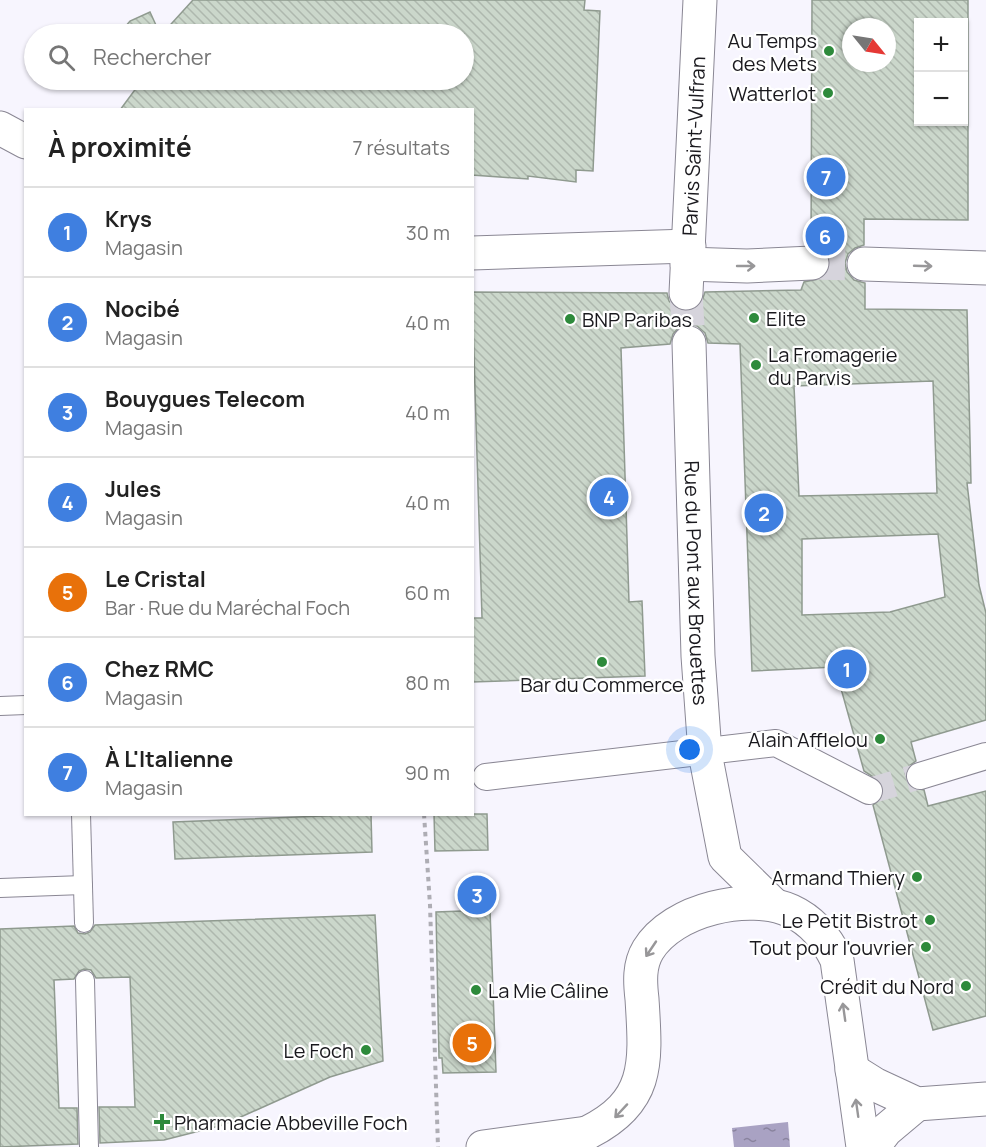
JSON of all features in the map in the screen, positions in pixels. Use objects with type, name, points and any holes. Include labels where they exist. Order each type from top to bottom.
[{"type":"street","name":"Parvis Saint-Vulfran","points":[[687,268],[700,0]]},
{"type":"street","points":[[0,128],[24,141]]},
{"type":"street","points":[[474,253],[687,268],[812,263]]},
{"type":"street","points":[[864,264],[986,268]]},
{"type":"street","name":"Rue du Pont aux Brouettes","points":[[689,343],[698,656],[705,753],[725,857]]},
{"type":"street","points":[[486,777],[776,743],[869,791]]},
{"type":"street","points":[[920,776],[986,756]]},
{"type":"street","points":[[695,912],[725,857],[773,904],[793,912],[812,924],[827,940],[837,960],[863,1147]]},
{"type":"street","points":[[483,1147],[587,1133],[610,1121],[626,1107],[642,1075],[640,974],[648,951],[667,929],[695,912],[731,906],[773,904]]},
{"type":"street","points":[[852,1070],[876,1085],[917,1104],[986,1098]]},
{"type":"street","points":[[873,1147],[886,1130],[917,1104]]},
{"type":"lane","points":[[0,706],[24,705]]},
{"type":"lane","points":[[81,816],[84,923]]},
{"type":"lane","points":[[0,888],[83,885]]},
{"type":"lane","points":[[85,980],[89,1147]]},
{"type":"path","points":[[424,816],[430,905],[438,1147]]},
{"type":"water","points":[[788,1122],[790,1147],[734,1147],[732,1128]]},
{"type":"building","points":[[193,0],[585,0],[584,10],[600,11],[593,171],[576,170],[576,182],[528,176],[528,179],[474,175],[474,108],[121,108],[135,90],[474,90],[474,24],[171,24]]},
{"type":"building","points":[[812,0],[968,0],[968,18],[914,18],[914,126],[968,126],[968,220],[864,219],[864,245],[848,254],[845,263],[847,272],[854,280],[865,283],[865,309],[967,310],[971,483],[967,483],[979,585],[986,613],[986,720],[911,742],[916,761],[905,773],[910,787],[924,790],[928,806],[986,791],[986,1016],[933,1030],[873,805],[882,798],[884,790],[881,782],[864,771],[835,667],[752,671],[740,344],[708,343],[705,333],[697,326],[688,324],[679,327],[673,334],[670,344],[621,348],[629,602],[642,601],[645,676],[474,682],[474,618],[482,618],[474,292],[667,293],[669,301],[675,308],[686,312],[694,310],[701,304],[705,292],[801,290],[804,282],[823,278],[829,271],[831,263],[828,253],[821,247],[811,244]],"holes":[[[933,381],[937,493],[799,496],[794,386]],[[938,534],[945,597],[890,612],[802,615],[802,539]]]},
{"type":"building","points":[[150,12],[155,24],[127,24]]},
{"type":"building","points":[[487,814],[488,850],[435,851],[434,816]]},
{"type":"building","points":[[371,816],[372,852],[175,859],[173,822]]},
{"type":"building","points":[[490,910],[496,1072],[443,1073],[442,1058],[439,1058],[436,912]]},
{"type":"building","points":[[375,915],[383,1061],[330,1077],[223,1125],[164,1140],[100,1143],[99,1107],[135,1107],[130,977],[96,978],[91,970],[84,969],[79,971],[74,979],[54,980],[59,1108],[77,1108],[78,1144],[0,1147],[0,929],[74,926],[78,933],[85,934],[90,932],[95,925]]},
{"type":"tunnel","points":[[812,263],[864,264]]},
{"type":"tunnel","points":[[686,293],[689,343]]},
{"type":"tunnel","points":[[869,791],[920,776]]},
{"type":"place","name":"Au Temps des Mets","points":[[829,51]]},
{"type":"place","name":"Watterlot","points":[[828,93]]},
{"type":"place","name":"À L'Italienne","points":[[826,177]]},
{"type":"place","name":"Chez RMC","points":[[825,236]]},
{"type":"place","name":"Elite","points":[[754,318]]},
{"type":"place","name":"BNP Paribas","points":[[570,319]]},
{"type":"place","name":"La Fromagerie du Parvis","points":[[756,365]]},
{"type":"place","name":"Jules","points":[[609,497]]},
{"type":"place","name":"Nocibé","points":[[764,513]]},
{"type":"place","name":"Bar du Commerce","points":[[602,662]]},
{"type":"place","name":"Krys","points":[[847,669]]},
{"type":"place","name":"Alain Afflelou","points":[[880,739]]},
{"type":"place","name":"Armand Thiery","points":[[917,877]]},
{"type":"place","name":"Bouygues Telecom","points":[[477,895]]},
{"type":"place","name":"Le Petit Bistrot","points":[[930,920]]},
{"type":"place","name":"Tout pour l'ouvrier","points":[[926,947]]},
{"type":"place","name":"Crédit du Nord","points":[[966,986]]},
{"type":"place","name":"La Mie Câline","points":[[476,990]]},
{"type":"place","name":"Le Cristal","points":[[472,1043]]},
{"type":"place","name":"Le Foch","points":[[366,1050]]},
{"type":"place","name":"Pharmacie Abbeville Foch","points":[[162,1122]]}]
